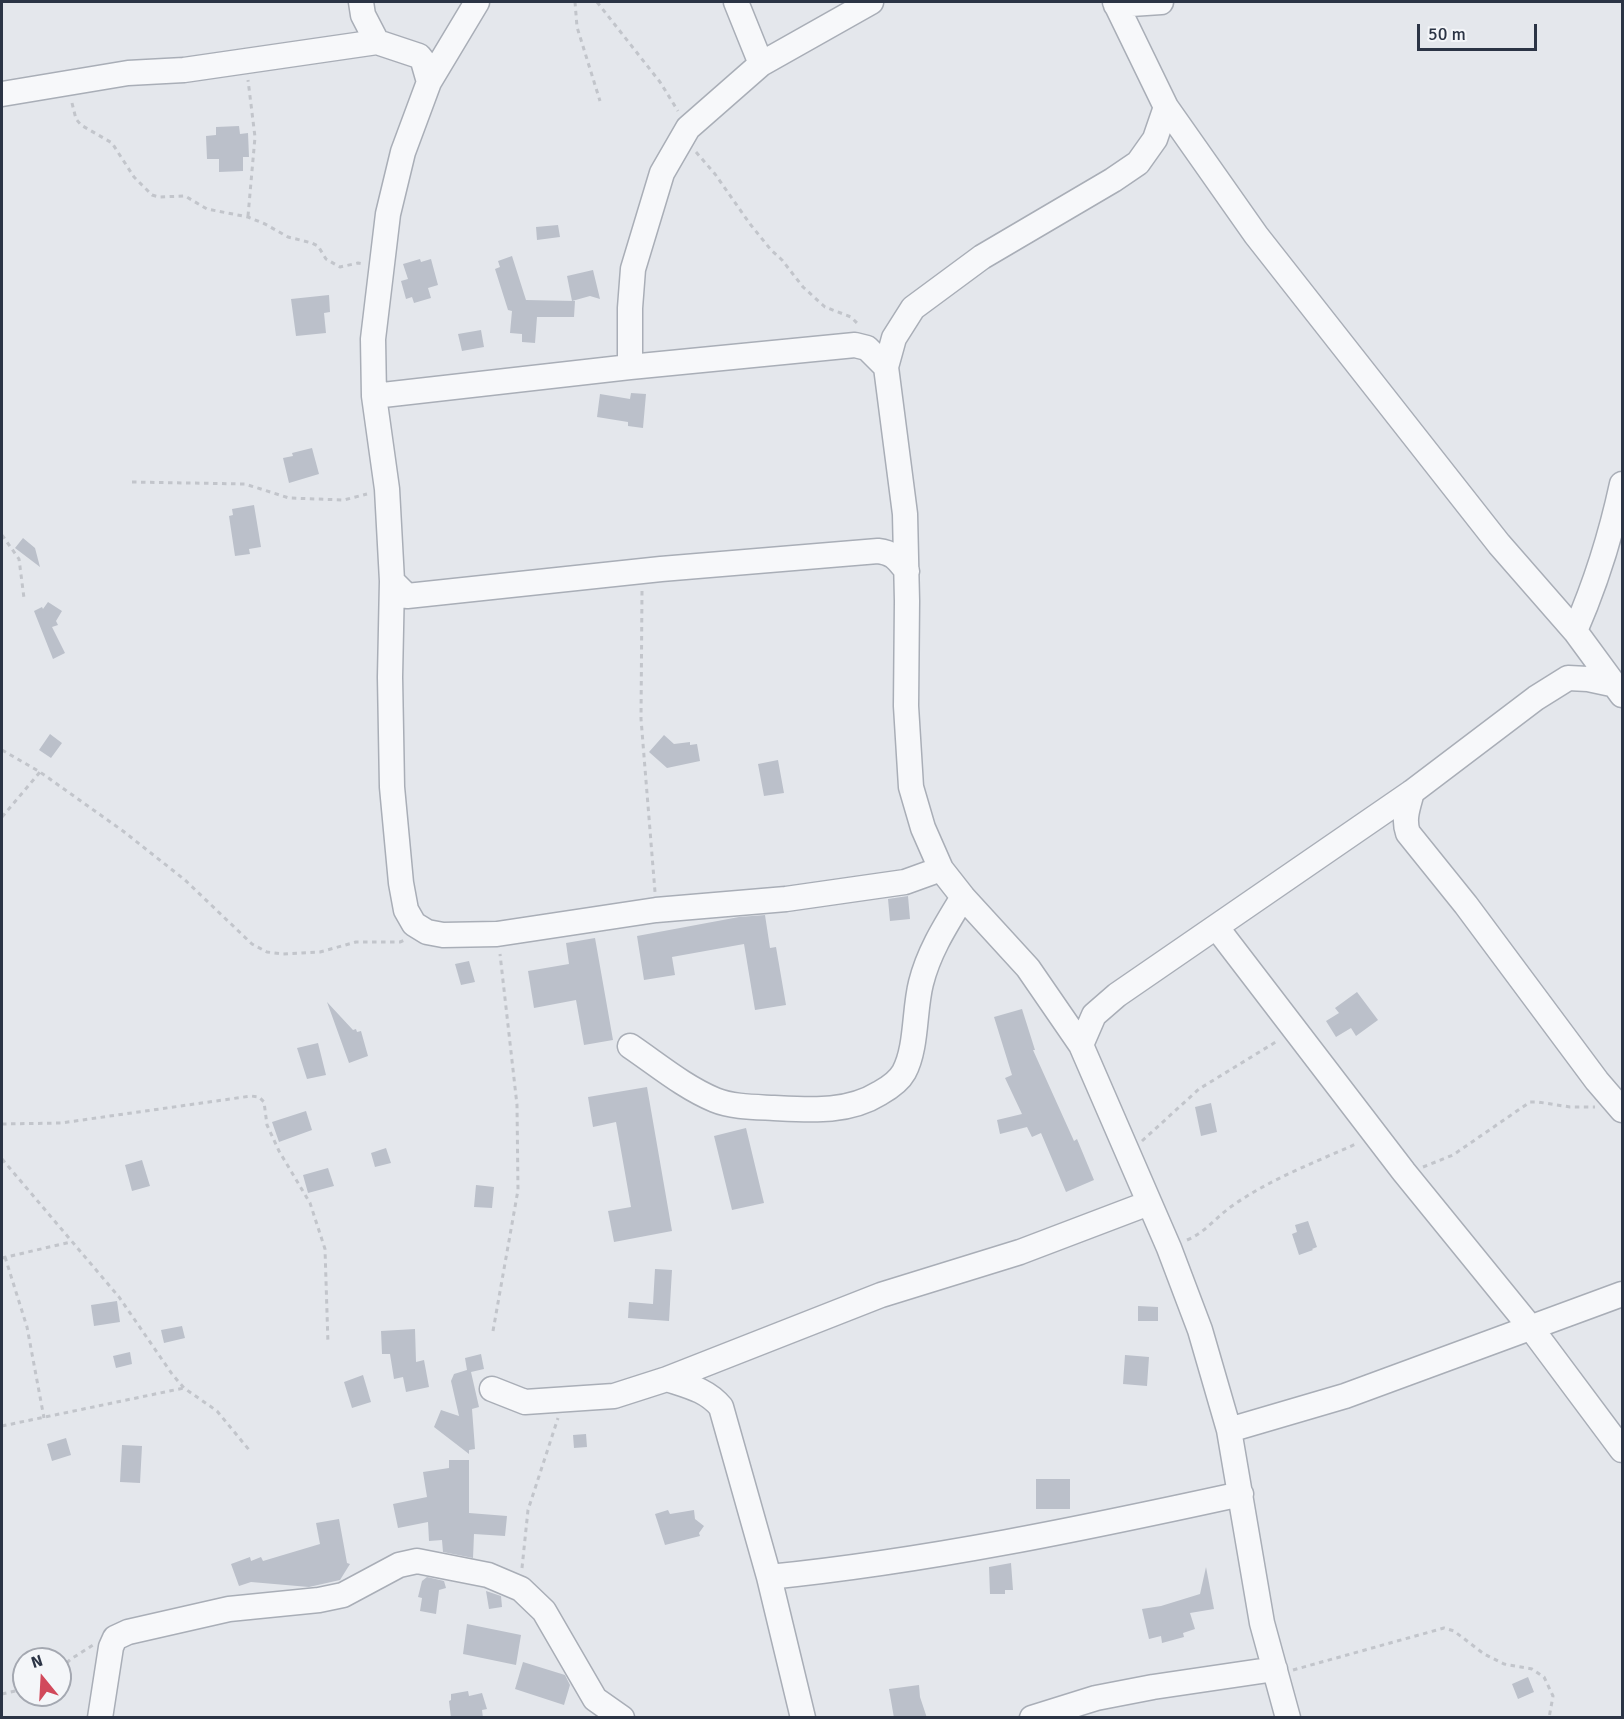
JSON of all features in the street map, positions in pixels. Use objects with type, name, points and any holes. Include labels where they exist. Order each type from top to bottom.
[{"type":"street","points":[[361,2],[363,15],[377,42]]},
{"type":"street","points":[[477,2],[429,82],[403,152],[388,214],[373,339],[374,396],[387,489],[392,580],[390,677],[392,787],[401,883],[406,910],[414,924],[427,932],[443,935],[497,934],[656,910],[786,898],[905,882],[941,869]]},
{"type":"street","points":[[736,2],[761,64]]},
{"type":"street","points":[[630,367],[630,308],[633,269],[662,173],[688,128],[761,64],[871,2]]},
{"type":"street","points":[[1161,2],[1116,3],[1166,107],[1256,235],[1499,544],[1579,636],[1619,690]]},
{"type":"street","points":[[2,94],[128,73],[184,70],[377,42],[419,56],[423,61],[429,82]]},
{"type":"street","points":[[1166,107],[1155,139],[1138,163],[982,257],[913,308],[894,338],[886,367],[905,514],[906,706],[911,787],[923,828],[941,869],[963,897],[1028,968],[1081,1045],[1169,1248],[1200,1330],[1229,1430],[1262,1623],[1288,1718]]},
{"type":"street","points":[[374,396],[630,367],[855,345],[867,348],[886,367]]},
{"type":"street","points":[[1568,678],[1611,535],[1623,484]]},
{"type":"street","points":[[392,580],[407,596],[642,571],[878,551],[888,552],[894,556],[907,571]]},
{"type":"street","points":[[1081,1045],[1094,1015],[1117,996],[1412,792],[1536,698],[1568,678],[1588,679],[1619,690]]},
{"type":"street","points":[[1412,792],[1405,825],[1408,833],[1466,905],[1597,1082],[1622,1109]]},
{"type":"street","points":[[630,1046],[689,1088],[718,1101],[751,1107],[800,1109],[840,1108],[867,1101],[891,1087],[903,1075],[910,1060],[921,983],[932,949],[963,897]]},
{"type":"street","points":[[1217,928],[1404,1172],[1531,1328],[1623,1450]]},
{"type":"street","points":[[1061,1013],[1094,1015]]},
{"type":"street","points":[[492,1389],[525,1402],[614,1396],[667,1380],[881,1294],[1020,1252],[1149,1203]]},
{"type":"street","points":[[1229,1430],[1345,1396],[1623,1294]]},
{"type":"street","points":[[667,1380],[702,1390],[714,1398],[721,1407],[769,1576],[803,1718]]},
{"type":"street","points":[[769,1576],[842,1569],[997,1544],[1241,1494]]},
{"type":"street","points":[[100,1718],[111,1647],[115,1638],[128,1632],[229,1609],[319,1600],[343,1595],[399,1565],[417,1561],[488,1575],[520,1589],[544,1611],[594,1699],[622,1718]]},
{"type":"street","points":[[1032,1718],[1096,1698],[1153,1686],[1276,1672]]},
{"type":"path","points":[[575,2],[577,27],[600,101]]},
{"type":"path","points":[[597,2],[660,82],[688,128],[696,153],[715,174],[771,250],[803,287],[825,307],[851,317],[863,330]]},
{"type":"path","points":[[248,217],[255,137],[247,88],[252,60]]},
{"type":"path","points":[[67,82],[76,119],[81,125],[112,143],[134,177],[152,195],[185,196],[207,209],[248,217],[288,237],[318,246],[326,259],[340,267],[358,263],[381,267]]},
{"type":"path","points":[[132,482],[245,484],[289,498],[344,500],[387,489]]},
{"type":"path","points":[[2,535],[19,559],[24,598]]},
{"type":"path","points":[[642,571],[641,719],[656,910]]},
{"type":"path","points":[[2,750],[40,772],[123,831],[185,880],[252,944],[267,952],[283,954],[320,952],[356,942],[400,942],[427,932]]},
{"type":"path","points":[[2,818],[40,772]]},
{"type":"path","points":[[493,1331],[518,1190],[517,1105],[497,934]]},
{"type":"path","points":[[1128,1154],[1199,1089],[1296,1030]]},
{"type":"path","points":[[2,1124],[61,1123],[251,1096],[259,1097],[264,1102],[267,1125],[279,1151],[310,1203],[325,1249],[328,1344]]},
{"type":"path","points":[[1404,1172],[1453,1155],[1530,1102],[1570,1107],[1622,1109]]},
{"type":"path","points":[[1169,1248],[1205,1231],[1231,1207],[1275,1182],[1376,1134]]},
{"type":"path","points":[[2,1159],[119,1297],[172,1374],[184,1388],[217,1411],[250,1451]]},
{"type":"path","points":[[44,1418],[27,1328],[3,1257],[71,1242]]},
{"type":"path","points":[[2,1426],[184,1388]]},
{"type":"path","points":[[520,1589],[528,1510],[564,1399]]},
{"type":"path","points":[[1276,1672],[1325,1663],[1444,1628],[1454,1631],[1484,1654],[1504,1664],[1532,1669],[1544,1677],[1553,1696],[1549,1718]]},
{"type":"path","points":[[72,1660],[90,1646],[115,1638]]},
{"type":"building","points":[[239,126],[240,134],[248,133],[249,157],[243,157],[243,171],[219,172],[219,159],[207,159],[206,136],[216,135],[216,127]]},
{"type":"building","points":[[558,225],[560,237],[537,240],[536,227]]},
{"type":"building","points":[[512,256],[526,300],[575,301],[574,317],[537,317],[535,343],[522,342],[522,334],[510,333],[512,311],[508,310],[495,269],[500,267],[498,261]]},
{"type":"building","points":[[420,259],[421,262],[431,259],[438,285],[428,288],[431,298],[414,303],[412,297],[406,299],[401,281],[408,279],[403,264]]},
{"type":"building","points":[[593,270],[600,299],[590,296],[572,301],[567,276]]},
{"type":"building","points":[[329,295],[330,312],[324,313],[326,333],[296,336],[291,299]]},
{"type":"building","points":[[481,330],[484,347],[462,351],[458,334]]},
{"type":"building","points":[[631,393],[646,394],[643,428],[628,426],[628,422],[597,417],[600,394],[630,399]]},
{"type":"building","points":[[312,448],[319,474],[289,483],[283,458]]},
{"type":"building","points":[[254,505],[261,547],[249,549],[250,554],[235,556],[229,516],[233,515],[232,509]]},
{"type":"building","points":[[23,538],[35,548],[40,567],[15,548]]},
{"type":"building","points":[[48,602],[62,611],[56,621],[58,625],[52,627],[65,653],[53,659],[34,611],[42,607],[43,609]]},
{"type":"building","points":[[50,734],[62,743],[51,758],[39,750]]},
{"type":"building","points":[[664,735],[674,744],[690,742],[690,745],[697,744],[700,761],[667,768],[649,752]]},
{"type":"building","points":[[778,760],[784,793],[764,796],[758,764]]},
{"type":"building","points":[[908,896],[910,919],[890,921],[888,899]]},
{"type":"building","points":[[765,915],[770,948],[776,947],[786,1005],[755,1010],[744,944],[672,957],[675,975],[644,980],[637,936],[739,917]]},
{"type":"building","points":[[595,938],[613,1040],[584,1045],[576,1000],[534,1008],[528,971],[569,964],[566,943]]},
{"type":"building","points":[[469,961],[475,982],[461,985],[455,964]]},
{"type":"building","points":[[1357,992],[1378,1020],[1356,1036],[1351,1028],[1336,1037],[1326,1021],[1339,1013],[1335,1008]]},
{"type":"building","points":[[327,1002],[353,1030],[361,1031],[368,1056],[349,1063]]},
{"type":"building","points":[[1022,1009],[1035,1050],[1033,1050],[1074,1141],[1077,1139],[1094,1180],[1066,1192],[1041,1133],[1032,1137],[1027,1127],[1000,1134],[997,1120],[1022,1114],[1005,1078],[1012,1075],[994,1017]]},
{"type":"building","points":[[318,1043],[326,1075],[307,1079],[297,1048]]},
{"type":"building","points":[[647,1087],[672,1231],[614,1242],[608,1211],[631,1207],[616,1122],[593,1127],[588,1097]]},
{"type":"building","points":[[1211,1103],[1217,1132],[1201,1136],[1195,1107]]},
{"type":"building","points":[[306,1111],[312,1130],[279,1142],[272,1122]]},
{"type":"building","points":[[746,1128],[764,1203],[732,1210],[714,1136]]},
{"type":"building","points":[[386,1148],[391,1163],[375,1167],[371,1153]]},
{"type":"building","points":[[142,1160],[150,1186],[132,1191],[125,1165]]},
{"type":"building","points":[[328,1168],[334,1186],[308,1193],[303,1175]]},
{"type":"building","points":[[476,1185],[494,1187],[492,1208],[474,1207]]},
{"type":"building","points":[[1308,1221],[1317,1247],[1299,1255],[1292,1234],[1297,1232],[1295,1225]]},
{"type":"building","points":[[655,1269],[672,1270],[669,1321],[628,1318],[629,1302],[653,1304]]},
{"type":"building","points":[[117,1301],[120,1322],[94,1326],[91,1305]]},
{"type":"building","points":[[1138,1306],[1158,1307],[1158,1321],[1138,1321]]},
{"type":"building","points":[[182,1326],[185,1338],[164,1343],[161,1330]]},
{"type":"building","points":[[415,1329],[416,1362],[424,1360],[429,1387],[406,1392],[403,1377],[394,1379],[390,1354],[382,1354],[381,1331]]},
{"type":"building","points":[[130,1352],[132,1364],[116,1368],[113,1356]]},
{"type":"building","points":[[481,1354],[484,1369],[471,1372],[479,1407],[472,1409],[475,1449],[469,1450],[469,1454],[434,1427],[441,1410],[459,1416],[451,1381],[454,1374],[467,1370],[465,1358]]},
{"type":"building","points":[[1125,1355],[1149,1357],[1147,1386],[1123,1384]]},
{"type":"building","points":[[363,1375],[371,1402],[352,1408],[344,1382]]},
{"type":"building","points":[[586,1434],[587,1447],[574,1448],[573,1435]]},
{"type":"building","points":[[66,1438],[71,1455],[52,1461],[47,1444]]},
{"type":"building","points":[[122,1445],[142,1446],[140,1483],[120,1482]]},
{"type":"building","points":[[449,1460],[469,1460],[469,1513],[507,1516],[505,1536],[474,1534],[473,1558],[443,1552],[442,1540],[429,1541],[428,1522],[398,1528],[393,1504],[427,1497],[423,1472],[449,1468]]},
{"type":"building","points":[[1036,1479],[1070,1479],[1070,1509],[1036,1509]]},
{"type":"building","points":[[668,1510],[670,1514],[694,1510],[695,1519],[704,1526],[699,1533],[700,1536],[665,1545],[655,1514]]},
{"type":"building","points":[[339,1519],[347,1563],[350,1564],[340,1580],[309,1587],[251,1582],[239,1586],[231,1564],[250,1557],[251,1561],[261,1557],[263,1561],[320,1544],[316,1523]]},
{"type":"building","points":[[1011,1563],[1013,1590],[1005,1590],[1005,1594],[990,1594],[989,1567]]},
{"type":"building","points":[[1206,1567],[1214,1609],[1190,1613],[1195,1629],[1183,1633],[1184,1637],[1162,1643],[1161,1636],[1149,1639],[1142,1609],[1161,1606],[1200,1594]]},
{"type":"building","points":[[427,1577],[444,1581],[446,1588],[439,1590],[436,1614],[420,1611],[422,1598],[418,1597],[422,1581]]},
{"type":"building","points":[[486,1591],[501,1596],[502,1607],[489,1609]]},
{"type":"building","points":[[467,1624],[521,1635],[516,1665],[463,1654]]},
{"type":"building","points":[[523,1662],[565,1675],[570,1685],[564,1705],[515,1689]]},
{"type":"building","points":[[1528,1677],[1534,1692],[1518,1699],[1512,1684]]},
{"type":"building","points":[[919,1685],[920,1697],[927,1718],[894,1718],[889,1689]]},
{"type":"building","points":[[468,1691],[469,1696],[482,1693],[487,1709],[482,1710],[483,1718],[451,1718],[449,1701],[451,1694]]}]
